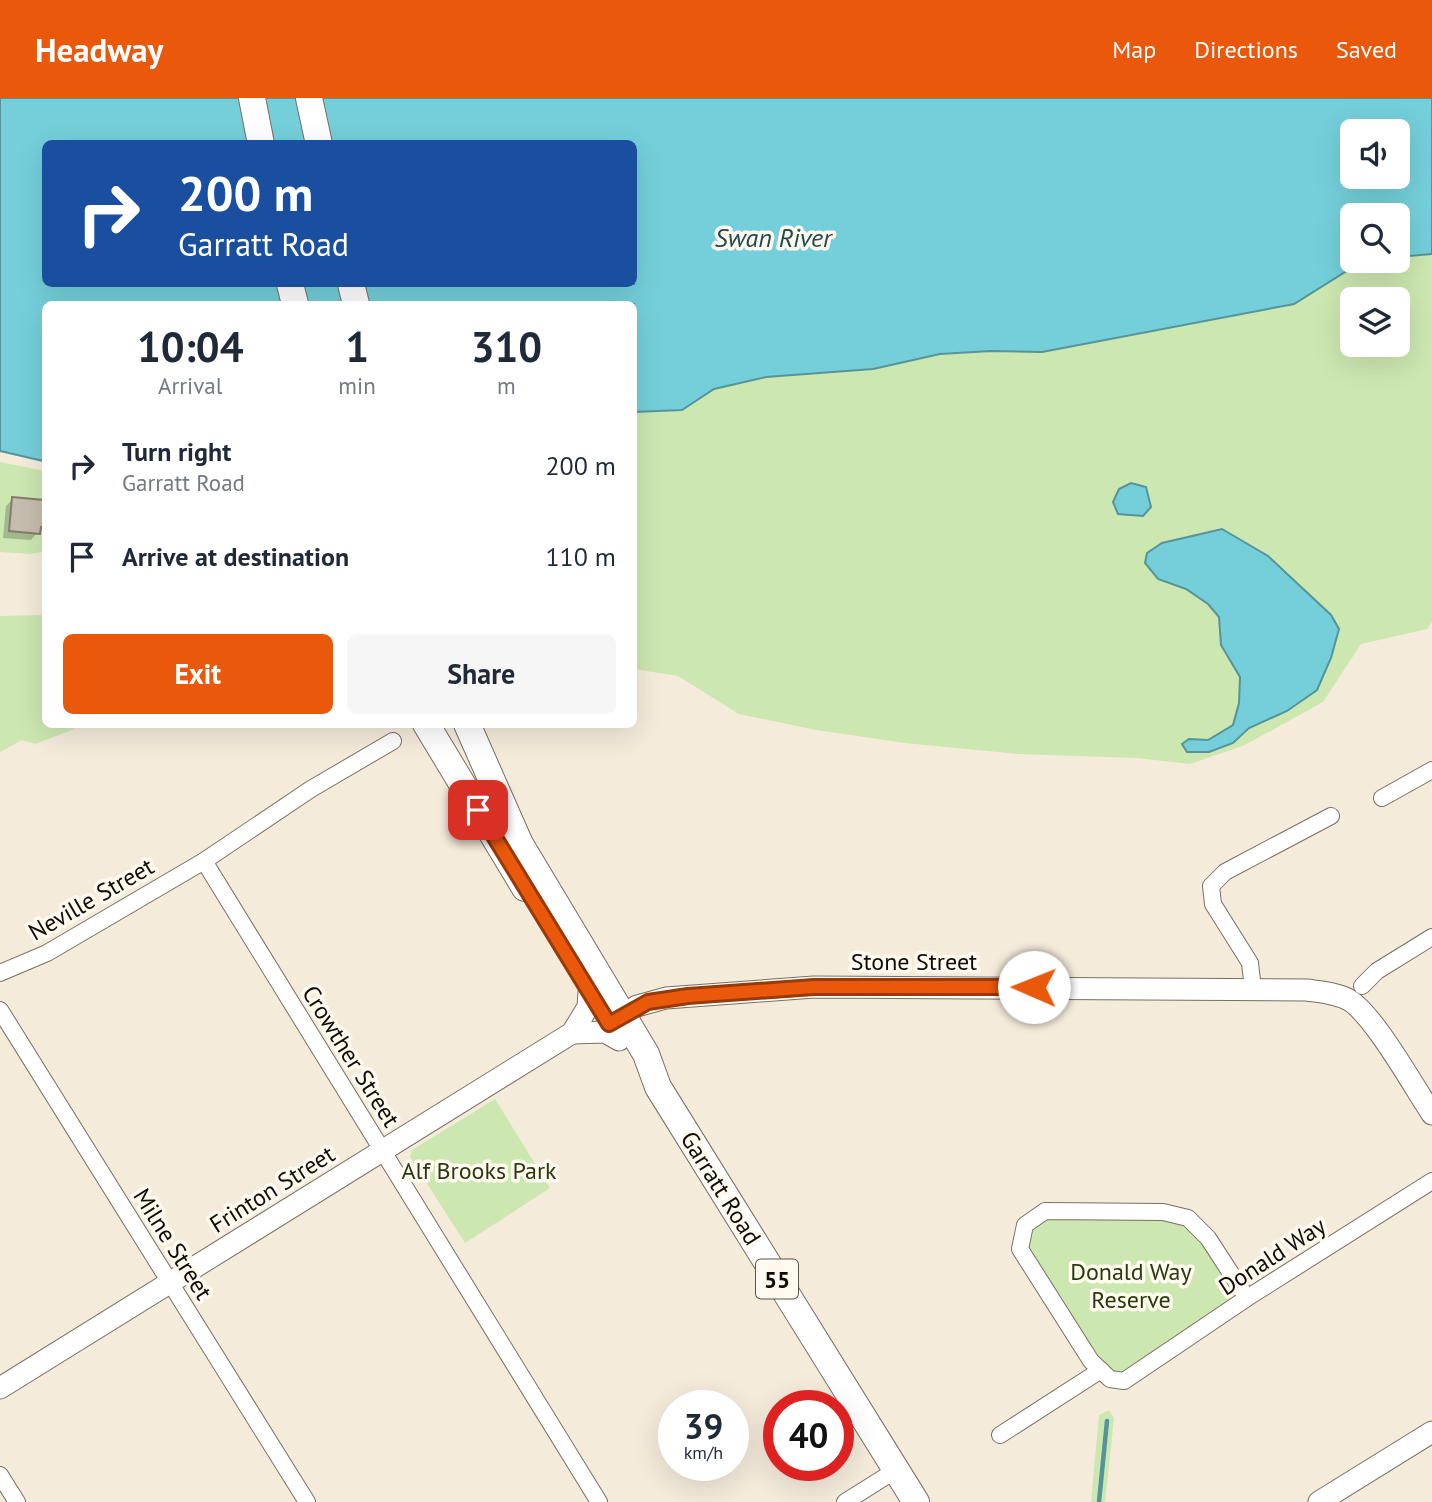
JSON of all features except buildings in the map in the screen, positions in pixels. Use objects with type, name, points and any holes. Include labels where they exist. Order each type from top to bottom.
[{"type":"main road","points":[[252,98],[260,140]]},
{"type":"main road","points":[[309,98],[318,140]]},
{"type":"main road","name":"Garratt Road","points":[[428,728],[589,992],[617,1026],[646,1054],[658,1087],[916,1502]]},
{"type":"main road","name":"Garratt Road","points":[[469,728],[520,844],[617,1026]]},
{"type":"street","points":[[204,861],[311,789],[393,741]]},
{"type":"street","points":[[1382,798],[1432,770]]},
{"type":"street","points":[[1253,989],[1250,963],[1213,904],[1211,886],[1225,872],[1331,816]]},
{"type":"street","name":"Neville Street","points":[[0,973],[47,953],[204,861]]},
{"type":"street","name":"Crowther Street","points":[[204,861],[599,1502]]},
{"type":"street","points":[[1430,1107],[1368,1018],[1356,993],[1377,971],[1432,937]]},
{"type":"street","name":"Stone Street","points":[[617,1026],[638,1006],[666,998],[814,987],[1253,989],[1356,993]]},
{"type":"street","name":"Frinton Street","points":[[0,1388],[572,1033],[588,1007],[589,992]]},
{"type":"street","name":"Milne Street","points":[[0,1010],[307,1502]]},
{"type":"street","points":[[572,1033],[605,1032],[617,1026]]},
{"type":"street","name":"Donald Way","points":[[1101,1370],[1110,1379],[1125,1381],[1247,1298],[1432,1181]]},
{"type":"street","points":[[1000,1435],[1101,1370],[1091,1361],[1020,1249],[1025,1225],[1045,1211],[1163,1212],[1188,1218],[1208,1238],[1247,1298]]},
{"type":"street","points":[[1319,1502],[1432,1432]]},
{"type":"street","points":[[845,1502],[896,1471]]},
{"type":"street","points":[[0,1475],[17,1502]]},
{"type":"green space","points":[[1432,254],[1432,622],[1427,629],[1361,644],[1323,702],[1245,745],[1190,764],[1137,758],[1019,754],[905,743],[816,730],[739,714],[678,676],[637,669],[637,412],[682,410],[714,389],[766,377],[873,369],[940,354],[1042,352],[1293,304],[1343,273],[1410,273],[1410,256]]},
{"type":"green space","points":[[0,462],[42,470],[42,552],[31,554],[0,552]]},
{"type":"green space","points":[[42,615],[42,728],[74,728],[35,744],[22,740],[0,752],[0,616]]},
{"type":"green space","name":"Alf Brooks Park","points":[[495,1099],[550,1188],[465,1243],[410,1157],[412,1150]]},
{"type":"green space","name":"Donald Way Reserve","points":[[1045,1211],[1163,1212],[1208,1238],[1250,1293],[1124,1381],[1110,1379],[1020,1249]]},
{"type":"green space","points":[[1109,1410],[1114,1418],[1105,1502],[1091,1502],[1099,1415]]},
{"type":"water","name":"Swan River","points":[[0,98],[1432,98],[1432,254],[1410,256],[1410,203],[1340,203],[1340,273],[1344,273],[1294,304],[1042,352],[940,354],[873,369],[766,377],[714,389],[682,410],[637,412],[637,301],[42,301],[42,460],[0,451]]},
{"type":"water","points":[[1131,483],[1146,487],[1151,507],[1143,516],[1118,514],[1113,502],[1119,489]]},
{"type":"water","points":[[1222,529],[1268,556],[1331,615],[1339,629],[1331,658],[1317,690],[1287,711],[1249,728],[1233,743],[1209,752],[1187,752],[1182,744],[1189,739],[1208,740],[1233,725],[1239,703],[1240,677],[1221,645],[1219,617],[1208,604],[1186,589],[1158,579],[1145,563],[1147,553],[1162,543]]},
{"type":"waterway","points":[[1099,1502],[1107,1421]]},
{"type":"route","points":[[478,810],[609,1024],[648,1002],[688,996],[814,987],[1034,987]]}]
